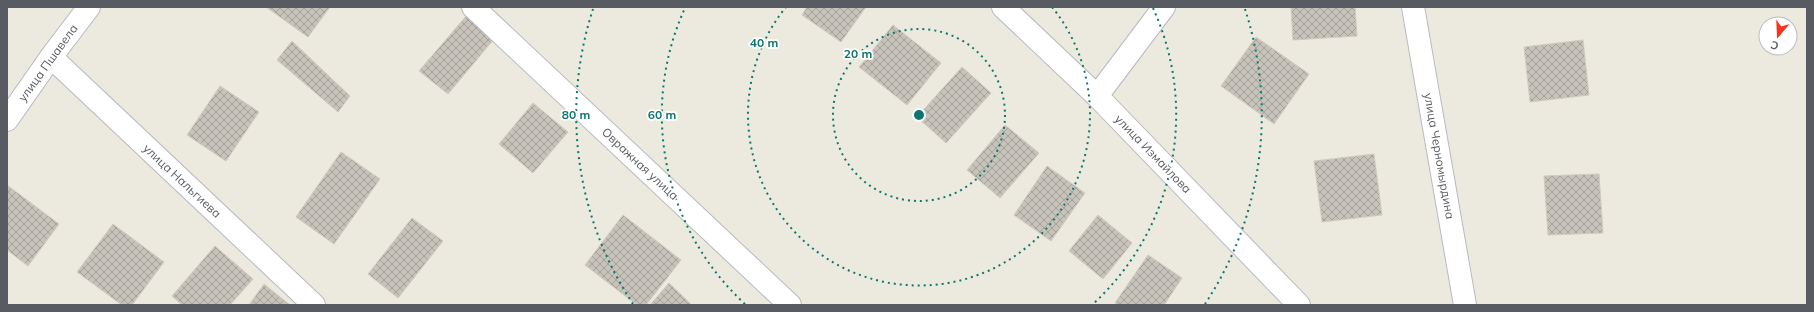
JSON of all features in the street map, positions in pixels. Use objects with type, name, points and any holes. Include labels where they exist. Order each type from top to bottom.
[{"type":"street","name":"улица Пшавела","points":[[7,120],[51,57],[89,7]]},
{"type":"street","name":"Овражная улица","points":[[473,7],[790,305]]},
{"type":"street","name":"улица Измайлова","points":[[1003,7],[1097,96],[1299,305]]},
{"type":"street","points":[[1097,96],[1164,7]]},
{"type":"street","name":"улица Черномырдина","points":[[1413,7],[1465,305]]},
{"type":"street","name":"улица Нальгиева","points":[[51,57],[314,305]]},
{"type":"building","points":[[266,7],[330,7],[308,37]]},
{"type":"building","points":[[807,7],[866,7],[841,42],[802,15]]},
{"type":"building","points":[[1291,7],[1355,7],[1357,36],[1293,40]]},
{"type":"building","points":[[467,15],[494,39],[448,94],[419,71]]},
{"type":"building","points":[[893,25],[941,63],[907,105],[859,67]]},
{"type":"building","points":[[1256,37],[1309,74],[1274,124],[1221,86]]},
{"type":"building","points":[[1583,40],[1589,95],[1530,102],[1524,47]]},
{"type":"building","points":[[292,41],[350,96],[338,112],[277,60]]},
{"type":"building","points":[[962,67],[991,93],[946,143],[917,117]]},
{"type":"building","points":[[220,86],[259,112],[226,161],[187,135]]},
{"type":"building","points":[[533,103],[568,132],[533,173],[499,144]]},
{"type":"building","points":[[1005,125],[1039,153],[1000,198],[967,170]]},
{"type":"building","points":[[341,152],[380,179],[334,244],[296,217]]},
{"type":"building","points":[[1374,154],[1382,215],[1322,222],[1314,161]]},
{"type":"building","points":[[1047,166],[1085,193],[1051,241],[1014,215]]},
{"type":"building","points":[[1599,174],[1603,233],[1548,235],[1544,176]]},
{"type":"building","points":[[7,185],[59,224],[28,266],[7,250]]},
{"type":"building","points":[[623,215],[681,260],[646,305],[637,305],[585,265]]},
{"type":"building","points":[[1098,215],[1132,243],[1103,279],[1069,251]]},
{"type":"building","points":[[412,218],[443,241],[398,298],[368,274]]},
{"type":"building","points":[[113,224],[164,262],[132,305],[122,305],[77,272]]},
{"type":"building","points":[[215,246],[253,279],[230,305],[182,305],[172,296]]},
{"type":"building","points":[[1148,255],[1182,278],[1164,305],[1117,305],[1115,303]]},
{"type":"building","points":[[669,283],[692,305],[650,305]]},
{"type":"building","points":[[264,284],[290,305],[249,305]]}]
